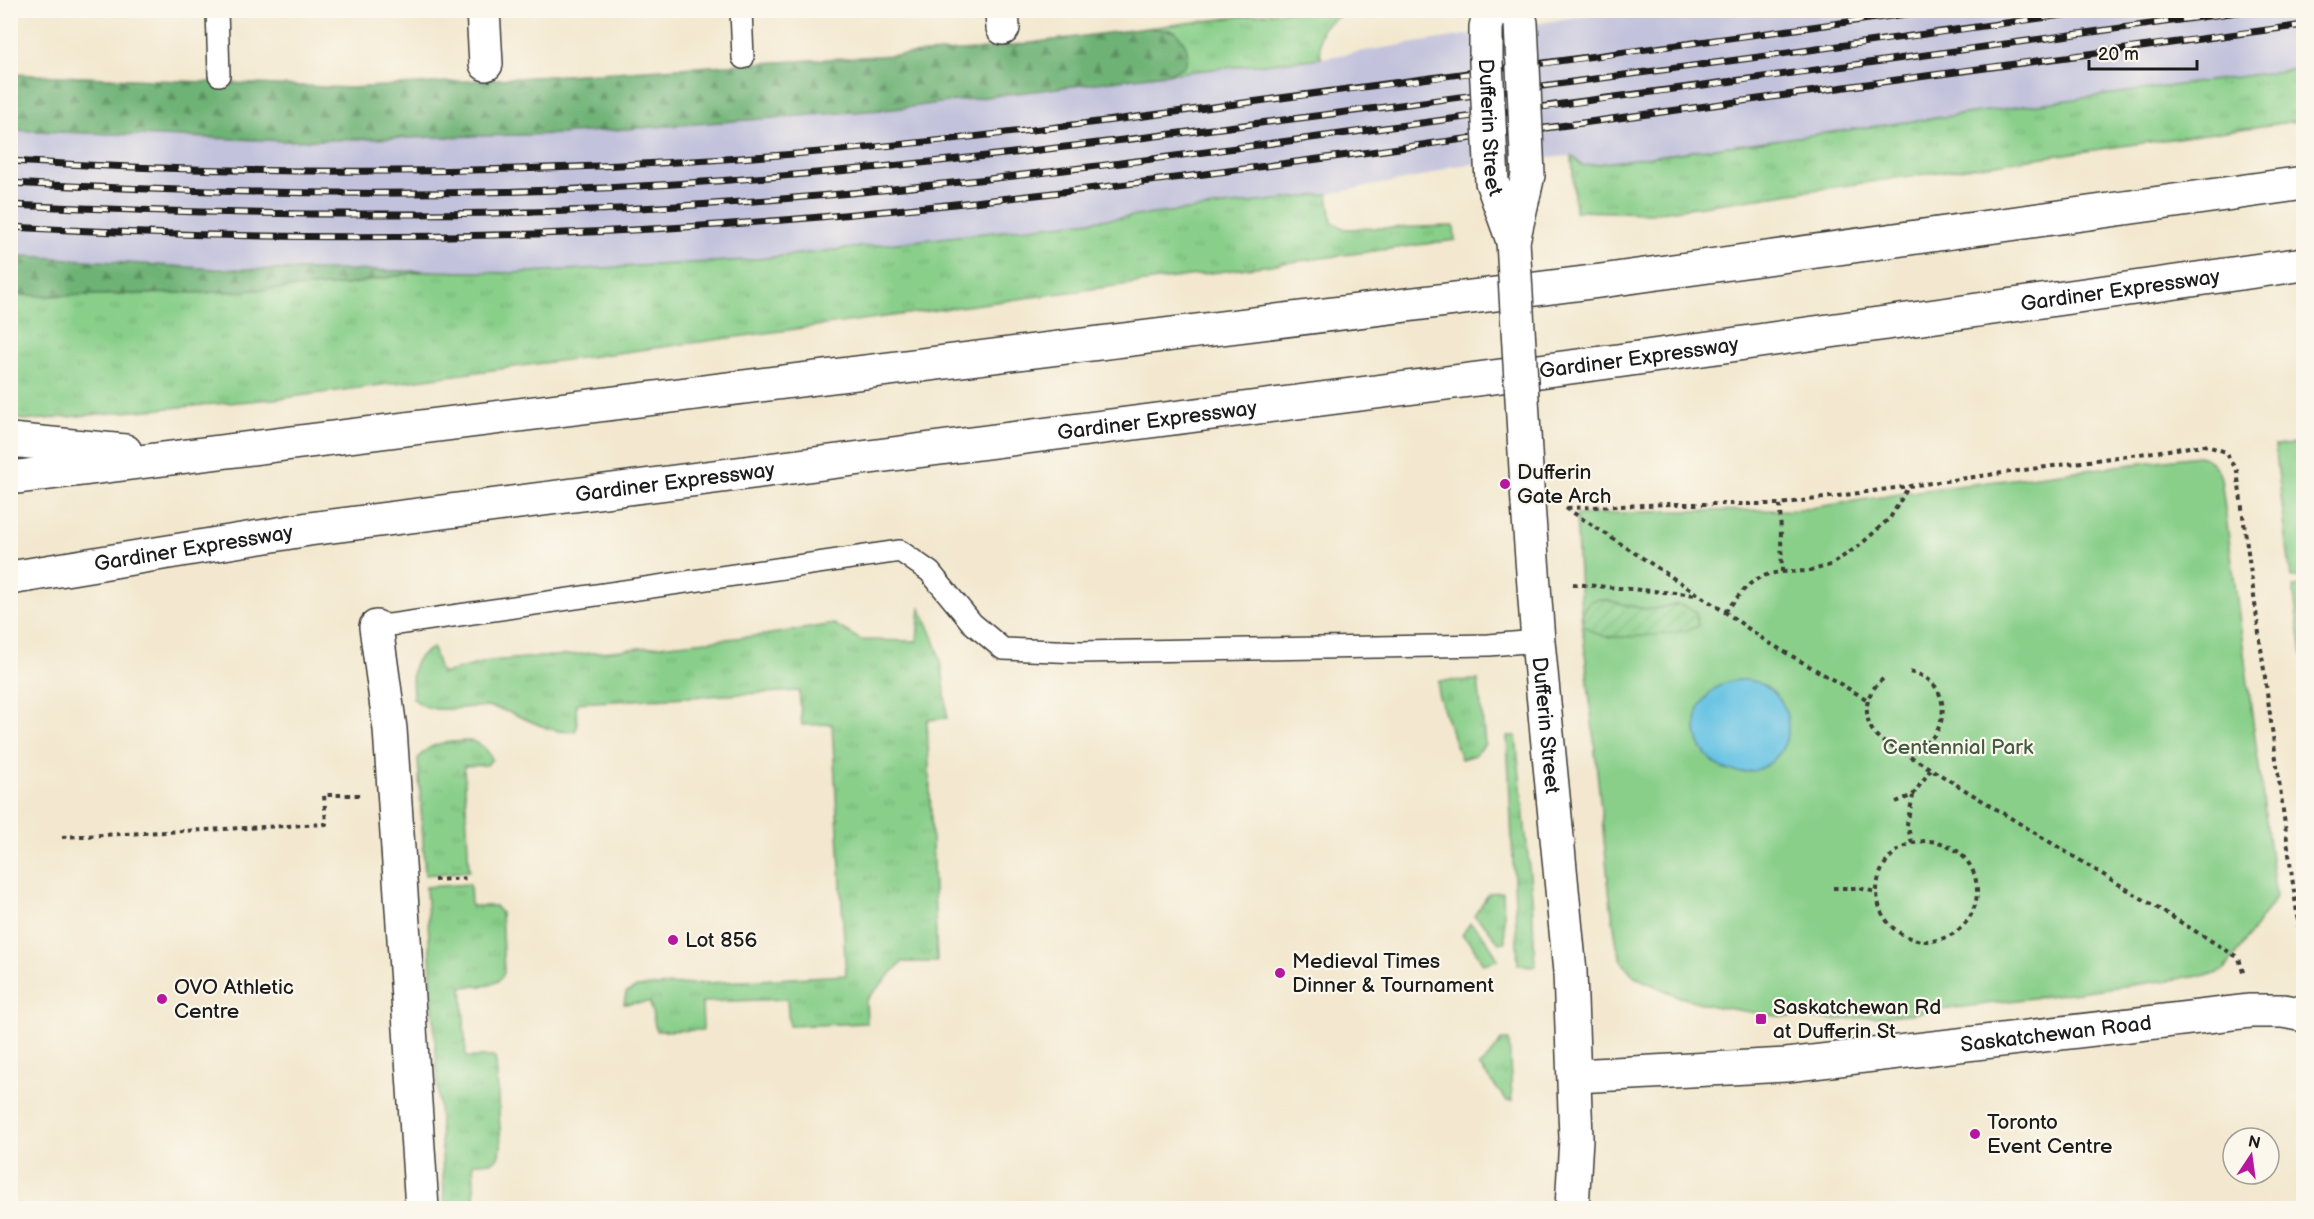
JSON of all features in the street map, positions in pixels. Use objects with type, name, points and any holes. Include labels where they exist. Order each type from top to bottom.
[{"type":"main road","points":[[483,10],[486,64]]},
{"type":"main road","name":"Dufferin Street","points":[[1491,10],[1486,27],[1486,62],[1492,182],[1513,241]]},
{"type":"main road","name":"Dufferin Street","points":[[1516,10],[1521,23],[1528,175],[1513,241],[1538,641],[1570,972],[1576,1138],[1572,1209]]},
{"type":"main road","points":[[10,478],[1608,279],[2304,183]]},
{"type":"main road","name":"Gardiner Expressway","points":[[13,578],[309,530],[1617,361],[2304,264]]},
{"type":"main road","points":[[10,440],[187,457]]},
{"type":"main road","points":[[376,627],[390,729],[422,1209]]},
{"type":"main road","name":"Saskatchewan Road","points":[[1575,1076],[1787,1065],[2247,995],[2283,1011],[2304,1015]]},
{"type":"lane","points":[[217,10],[219,75]]},
{"type":"lane","points":[[741,10],[743,58]]},
{"type":"lane","points":[[376,627],[900,551],[930,572],[972,623],[1003,649],[1081,652],[1489,645],[1538,641]]},
{"type":"path","points":[[1868,700],[1766,641],[1566,508],[1671,504],[1780,504],[2204,445],[2226,452],[2237,471],[2304,965]]},
{"type":"path","points":[[1725,612],[1751,582],[1765,573],[1810,571],[1830,565],[1859,546],[1890,519],[1909,486]]},
{"type":"path","points":[[1780,504],[1782,572]]},
{"type":"path","points":[[1573,584],[1700,595]]},
{"type":"path","points":[[1895,747],[1917,747],[1927,742],[1941,724],[1943,713],[1939,692],[1932,682],[1923,676],[1908,672]]},
{"type":"path","points":[[1883,679],[1872,690],[1866,712],[1872,729],[1883,742],[1895,747],[2239,958],[2247,995]]},
{"type":"path","points":[[1912,843],[1907,824],[1913,795],[1930,769]]},
{"type":"path","points":[[62,837],[326,824],[324,795],[365,795]]},
{"type":"path","points":[[1896,802],[1913,795]]},
{"type":"path","points":[[1928,840],[1944,843],[1959,851],[1970,864],[1977,880],[1977,897],[1973,913],[1963,927],[1949,937],[1933,941],[1916,940],[1900,933],[1887,922],[1879,908],[1876,892],[1878,876],[1886,861],[1897,850],[1912,843],[1928,840]]},
{"type":"path","points":[[1833,888],[1858,888],[1876,892]]},
{"type":"shaded area","points":[[1614,11],[2303,11],[2303,68],[1582,166],[1572,156],[1451,166],[1426,176],[1328,194],[748,260],[512,273],[216,269],[11,255],[11,130],[287,141],[559,134],[894,109],[1166,74],[1321,58]]},
{"type":"green space","points":[[1287,11],[1341,11],[1341,15],[1327,23],[1321,32],[1321,58],[1166,74],[1184,67],[1175,31],[1146,28]]},
{"type":"green space","points":[[1146,28],[1175,31],[1187,48],[1184,67],[1166,74],[894,109],[559,134],[287,141],[11,130],[11,74],[351,88],[976,50]]},
{"type":"green space","points":[[2303,68],[2303,120],[1653,213],[1575,211],[1572,156],[1583,166]]},
{"type":"green space","points":[[1328,194],[1332,222],[1345,229],[1454,226],[1455,240],[284,398],[32,420],[11,419],[10,294],[44,296],[225,292],[346,285],[424,271],[512,273],[748,260]]},
{"type":"green space","points":[[11,255],[216,269],[424,271],[346,285],[225,292],[44,296],[11,294]]},
{"type":"green space","points":[[2303,443],[2303,577],[2291,578],[2275,446]]},
{"type":"green space","name":"Centennial Park","points":[[2198,456],[2212,463],[2221,478],[2276,897],[2225,970],[2215,974],[1910,1014],[1835,1020],[1777,1016],[1712,1006],[1680,997],[1635,977],[1623,963],[1617,946],[1610,899],[1581,613],[1576,515],[1672,511],[1798,510],[1925,490]]},
{"type":"green space","points":[[2303,586],[2304,655],[2302,655],[2293,587]]},
{"type":"green space","points":[[1597,599],[1645,609],[1680,605],[1696,612],[1698,626],[1652,635],[1612,637],[1601,635],[1583,625],[1584,608]]},
{"type":"green space","points":[[920,608],[941,661],[947,718],[927,720],[937,962],[902,962],[866,1000],[867,1023],[789,1026],[787,999],[702,1002],[703,1030],[656,1031],[650,1002],[624,1004],[626,993],[637,987],[846,975],[832,724],[802,725],[799,691],[576,703],[577,727],[575,731],[564,732],[553,730],[500,709],[489,707],[430,708],[413,698],[412,675],[415,662],[433,648],[441,674],[489,661],[765,635],[834,624],[861,640],[917,641]]},
{"type":"green space","points":[[1478,680],[1485,744],[1475,755],[1461,759],[1438,694],[1439,681]]},
{"type":"green space","points":[[1507,736],[1516,736],[1532,897],[1535,966],[1518,965]]},
{"type":"green space","points":[[471,741],[484,747],[492,759],[487,765],[464,766],[469,871],[425,875],[418,759],[435,745]]},
{"type":"green space","points":[[470,884],[471,906],[495,906],[501,913],[504,973],[501,978],[491,984],[462,987],[466,1057],[494,1057],[496,1062],[501,1147],[498,1157],[492,1162],[473,1163],[475,1208],[445,1208],[426,887]]},
{"type":"green space","points":[[1503,892],[1505,942],[1499,943],[1486,926],[1474,916],[1489,893]]},
{"type":"green space","points":[[1470,923],[1486,939],[1498,960],[1483,964],[1471,943],[1462,935]]},
{"type":"green space","points":[[1501,1040],[1509,1040],[1512,1101],[1507,1101],[1479,1066],[1492,1054]]},
{"type":"water","points":[[1742,680],[1760,683],[1775,693],[1785,708],[1788,726],[1785,744],[1775,759],[1760,769],[1742,772],[1724,769],[1709,759],[1699,744],[1696,726],[1699,708],[1709,693],[1724,683]]},
{"type":"railway","points":[[10,161],[185,169],[448,171],[623,165],[778,155],[914,143],[1116,120],[1935,10]]},
{"type":"railway","points":[[10,183],[275,192],[452,193],[541,191],[717,181],[965,158],[1213,129],[2099,10]]},
{"type":"railway","points":[[10,205],[186,212],[449,214],[625,209],[798,198],[970,181],[1142,160],[2252,10]]},
{"type":"railway","points":[[10,227],[187,234],[364,237],[541,234],[811,218],[1185,177],[2304,25]]},
{"type":"place","name":"Dufferin Gate Arch","points":[[1505,484]]},
{"type":"place","name":"Lot 856","points":[[673,940]]},
{"type":"place","name":"Medieval Times Dinner & Tournament","points":[[1280,973]]},
{"type":"place","name":"OVO Athletic Centre","points":[[162,999]]},
{"type":"place","name":"Saskatchewan Rd at Dufferin St","points":[[1761,1019]]},
{"type":"place","name":"Toronto Event Centre","points":[[1975,1134]]}]
